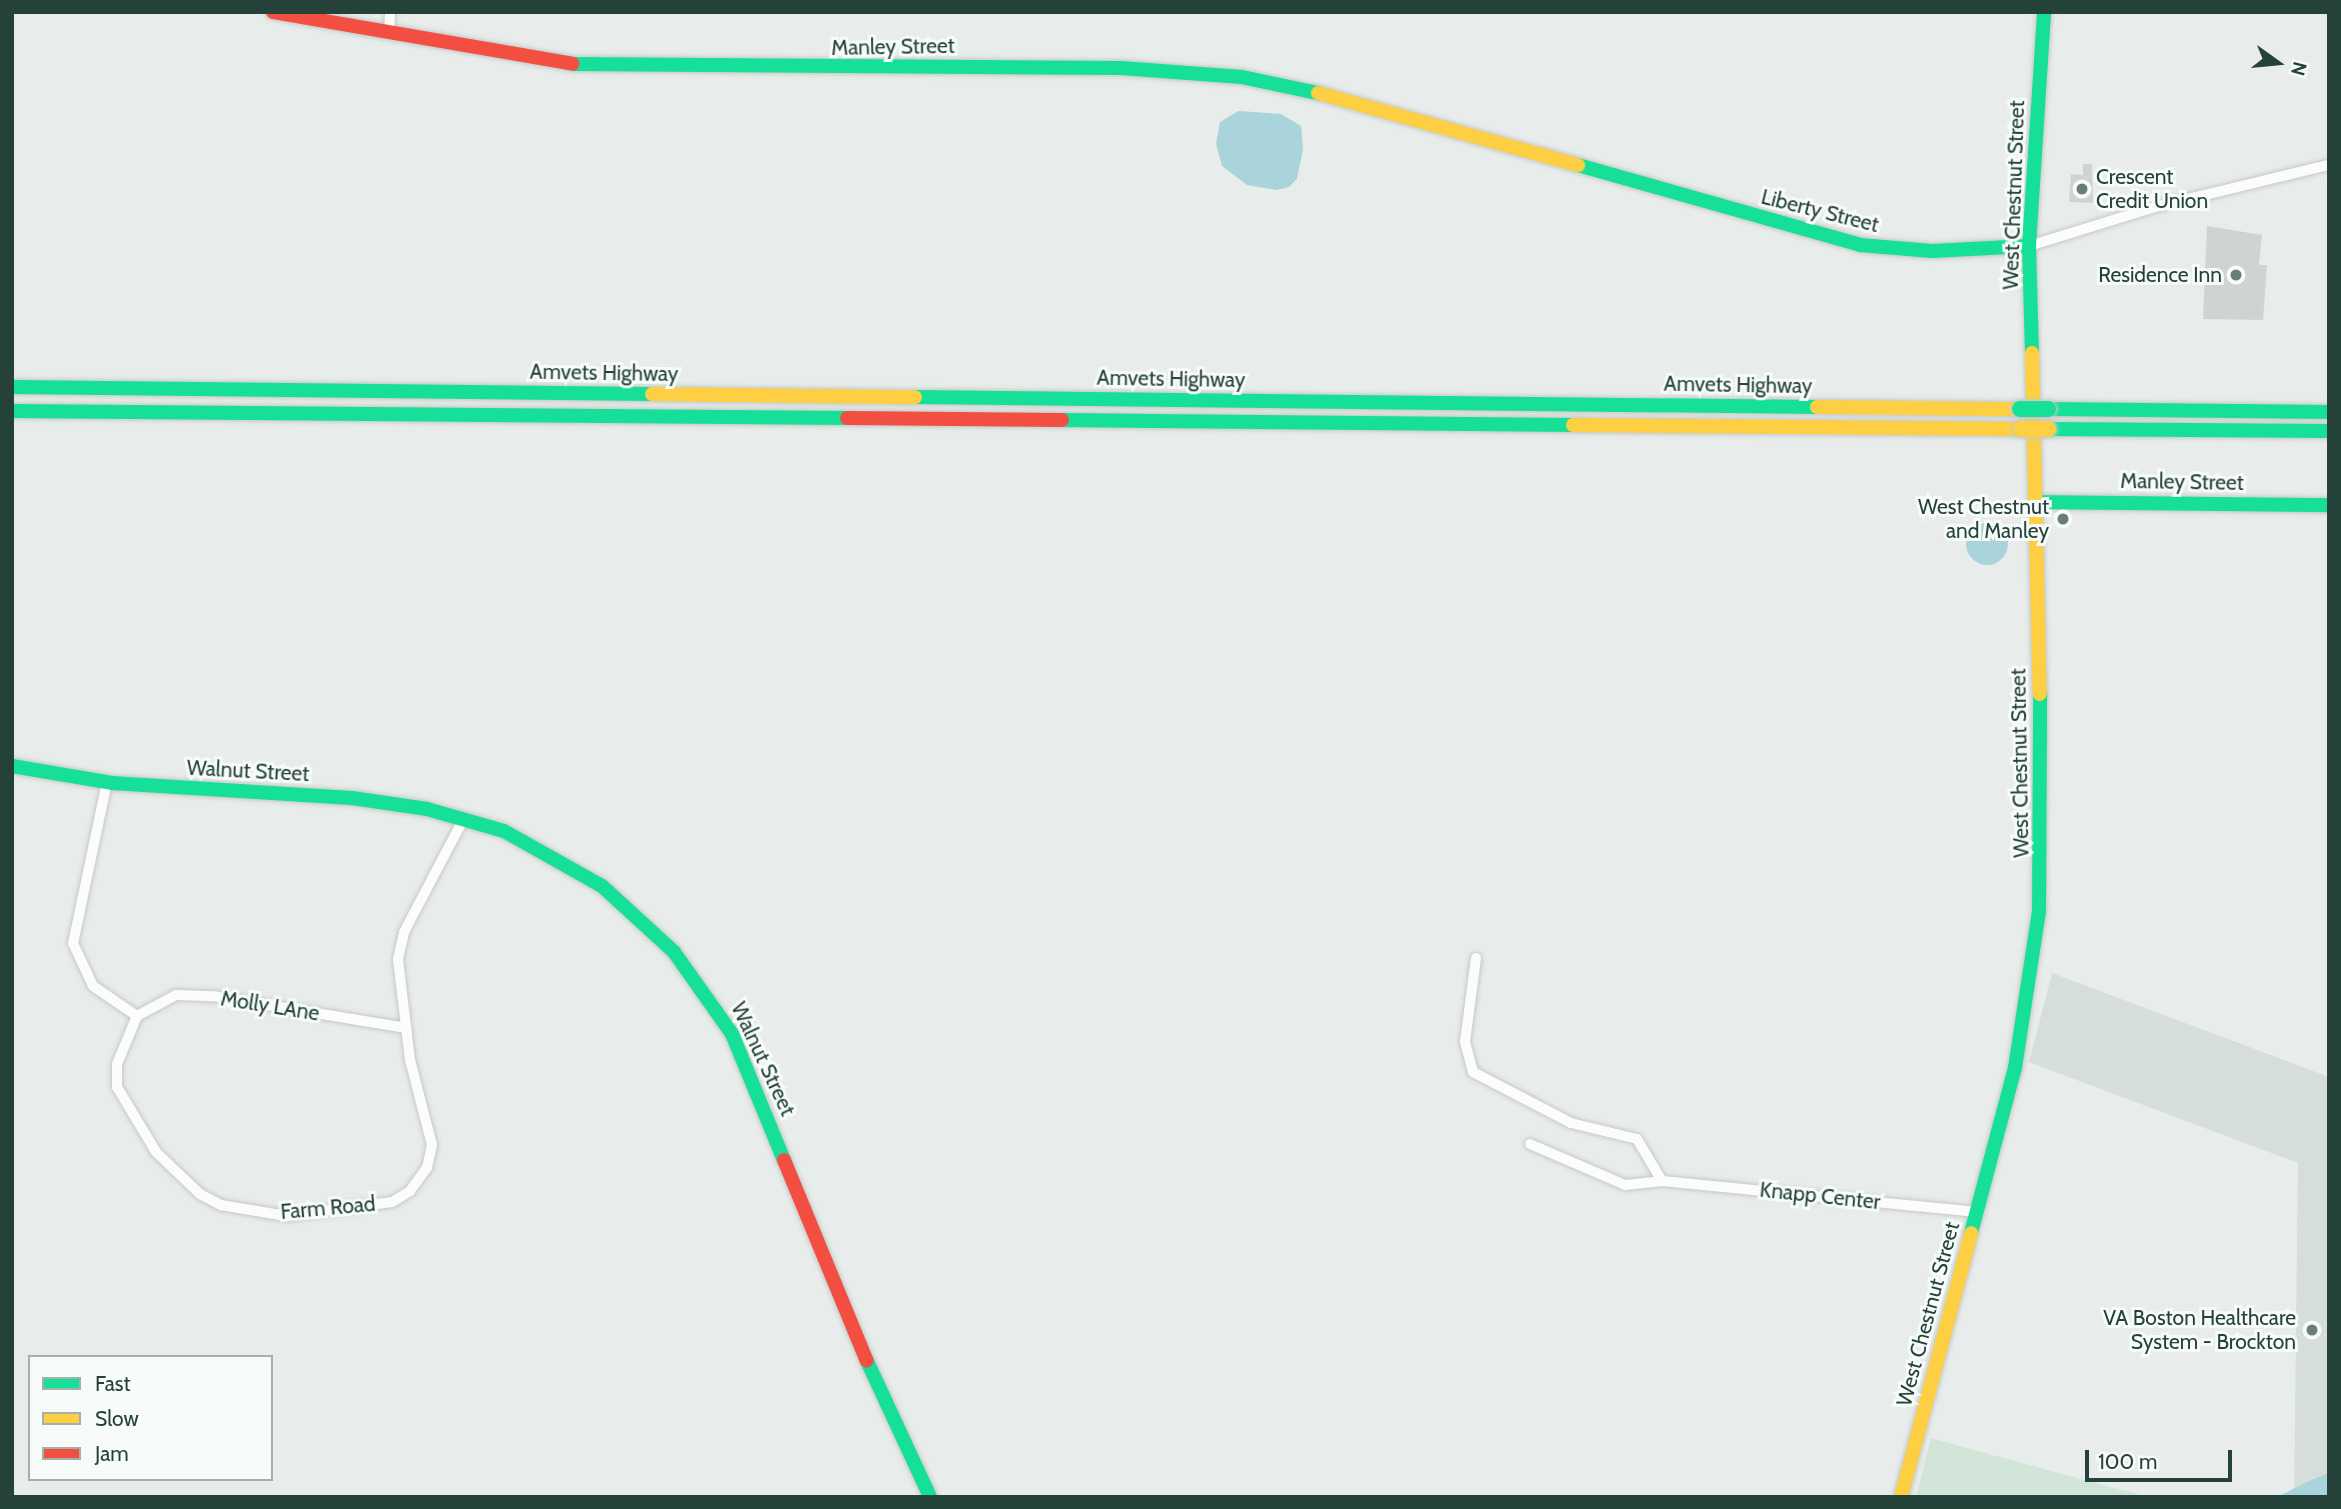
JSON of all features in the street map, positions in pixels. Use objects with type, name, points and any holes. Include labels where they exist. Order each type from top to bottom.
[{"type":"main road","name":"Manley Street","points":[[273,12],[595,68],[1196,72],[1308,89],[1510,146]]},
{"type":"main road","name":"West Chestnut Street","points":[[1901,1497],[2018,1054],[2039,911],[2043,792],[2029,246],[2043,12]]},
{"type":"main road","name":"Liberty Street","points":[[1510,146],[1860,245],[1919,251],[2029,246]]},
{"type":"main road","name":"Amvets Highway","points":[[12,387],[2329,412]]},
{"type":"main road","name":"Amvets Highway","points":[[12,411],[2329,431]]},
{"type":"main road","name":"Manley Street","points":[[2035,502],[2329,505]]},
{"type":"main road","name":"Walnut Street","points":[[12,766],[107,782],[375,800],[464,818],[532,844],[602,886],[658,934],[706,992],[754,1082],[872,1373],[930,1497]]},
{"type":"street","points":[[389,34],[390,12]]},
{"type":"street","name":"Liberty Street","points":[[2029,246],[2155,207],[2329,164]]},
{"type":"street","points":[[107,782],[73,943],[93,986],[137,1016]]},
{"type":"street","name":"Farm Road","points":[[137,1016],[117,1064],[117,1087],[156,1152],[200,1194],[221,1205],[286,1216],[392,1202],[410,1191],[427,1168],[430,1134],[406,1028],[398,958],[404,932],[464,818]]},
{"type":"street","points":[[1476,958],[1465,1042],[1473,1072],[1571,1123],[1637,1139],[1662,1181]]},
{"type":"street","name":"Molly LAne","points":[[137,1016],[176,995],[213,996],[406,1028]]},
{"type":"street","name":"Knapp Center","points":[[1530,1144],[1620,1184],[1662,1181],[1977,1212]]},
{"type":"shaded area","name":"VA Boston Healthcare System - Brockton","points":[[2052,973],[2329,1077],[2329,1497],[2294,1497],[2298,1163],[2029,1062]]},
{"type":"green space","points":[[1931,1438],[2051,1471],[2149,1497],[1916,1497]]},
{"type":"water","points":[[1238,111],[1281,114],[1301,126],[1303,149],[1297,179],[1289,187],[1277,190],[1247,185],[1222,166],[1216,144],[1220,122]]},
{"type":"water","points":[[1987,523],[2002,529],[2008,544],[2002,559],[1987,565],[1972,559],[1966,544],[1972,529]]},
{"type":"water","points":[[2329,1473],[2329,1497],[2277,1497],[2309,1481]]},
{"type":"building","name":"Crescent Credit Union","points":[[2083,164],[2092,164],[2093,203],[2069,202],[2071,174],[2083,175]]},
{"type":"building","name":"Residence Inn","points":[[2207,226],[2262,235],[2259,265],[2267,265],[2263,320],[2203,319]]},
{"type":"traffic: fast","points":[[2032,353],[2029,246],[2044,12]]},
{"type":"traffic: fast","points":[[573,64],[1121,68],[1242,77],[1318,93]]},
{"type":"traffic: fast","points":[[1578,165],[1860,245],[1932,251],[2029,246]]},
{"type":"traffic: fast","points":[[12,387],[652,394]]},
{"type":"traffic: fast","points":[[915,397],[1817,407]]},
{"type":"traffic: fast","points":[[2020,409],[2048,409]]},
{"type":"traffic: fast","points":[[2048,409],[2329,412]]},
{"type":"traffic: fast","points":[[12,411],[847,418]]},
{"type":"traffic: fast","points":[[1062,420],[1573,425]]},
{"type":"traffic: fast","points":[[2048,429],[2329,431]]},
{"type":"traffic: fast","points":[[2035,502],[2329,505]]},
{"type":"traffic: fast","points":[[1971,1233],[2015,1068],[2039,911],[2040,694]]},
{"type":"traffic: fast","points":[[12,766],[112,783],[352,798],[427,809],[504,831],[602,886],[674,952],[732,1034],[784,1160]]},
{"type":"traffic: fast","points":[[867,1361],[930,1497]]},
{"type":"traffic: slow","points":[[1318,93],[1578,165]]},
{"type":"traffic: slow","points":[[2032,353],[2040,694]]},
{"type":"traffic: slow","points":[[652,394],[915,397]]},
{"type":"traffic: slow","points":[[1817,407],[2020,409]]},
{"type":"traffic: slow","points":[[1573,425],[2021,429]]},
{"type":"traffic: slow","points":[[2021,429],[2048,429]]},
{"type":"traffic: slow","points":[[1901,1497],[1971,1233]]},
{"type":"traffic: jam","points":[[273,12],[573,64]]},
{"type":"traffic: jam","points":[[847,418],[1062,420]]},
{"type":"traffic: jam","points":[[784,1160],[867,1361]]},
{"type":"place","name":"Crescent Credit Union","points":[[2082,189]]},
{"type":"place","name":"Residence Inn","points":[[2236,275]]},
{"type":"place","name":"West Chestnut and Manley","points":[[2063,519]]},
{"type":"place","name":"VA Boston Healthcare System - Brockton","points":[[2312,1330]]}]
